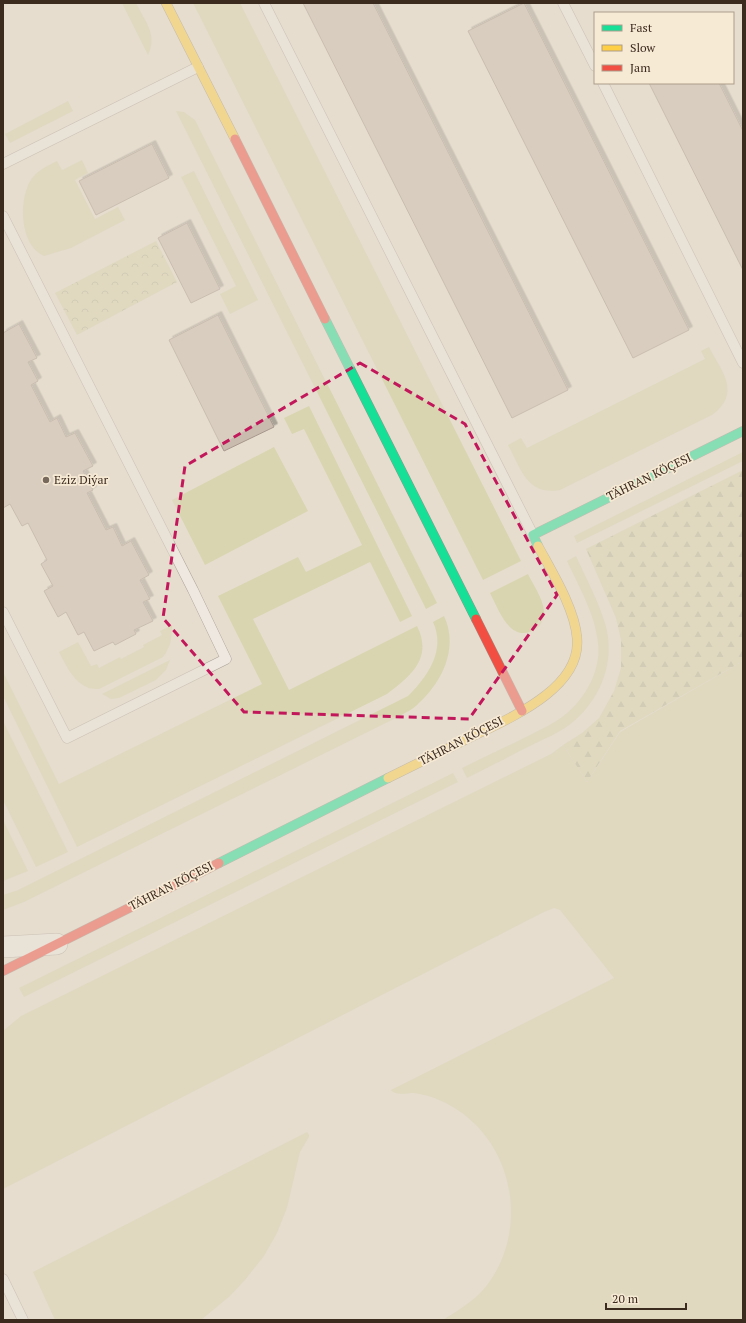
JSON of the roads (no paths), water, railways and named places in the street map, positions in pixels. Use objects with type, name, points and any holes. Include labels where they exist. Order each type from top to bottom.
[{"type":"street","points":[[166,3],[522,711]]},
{"type":"street","name":"TÄHRAN KÖÇESI","points":[[3,971],[522,711],[543,698],[555,688],[573,664],[578,650],[578,634],[573,614],[533,535],[743,430]]},
{"type":"street","points":[[3,947],[58,944]]},
{"type":"lane","points":[[264,3],[533,535]]},
{"type":"lane","points":[[564,3],[594,64]]},
{"type":"lane","points":[[3,164],[198,67]]},
{"type":"lane","points":[[604,84],[743,363]]},
{"type":"lane","points":[[3,216],[193,590],[226,659],[67,738],[3,612]]},
{"type":"lane","points":[[3,1279],[23,1320]]},
{"type":"place","name":"Eziz Diýar","points":[[46,480]]}]
